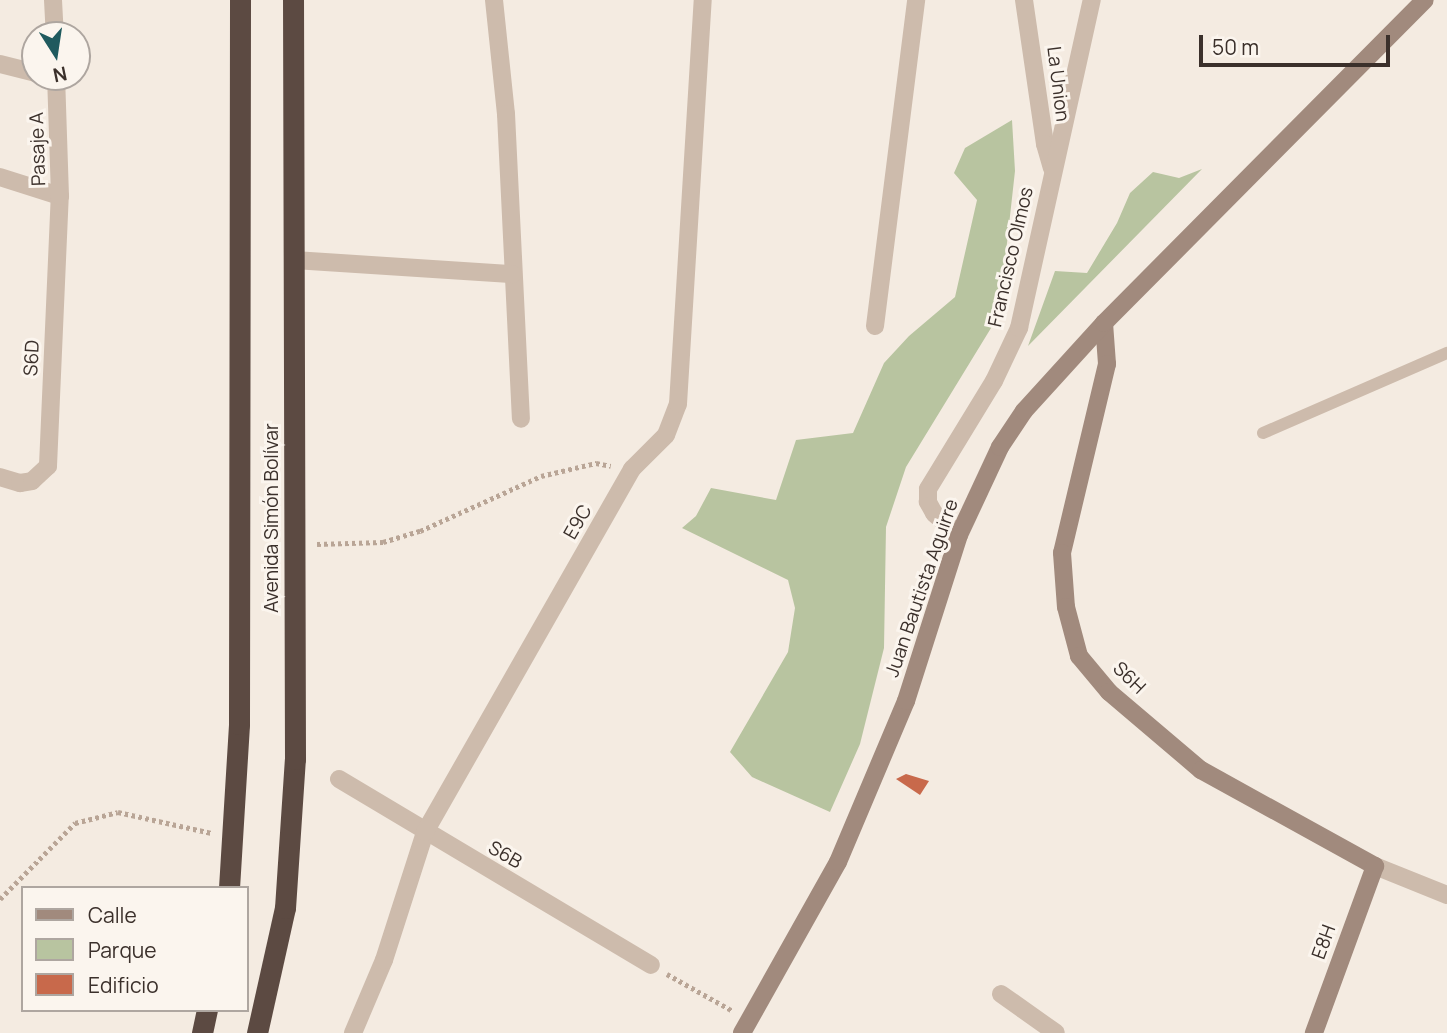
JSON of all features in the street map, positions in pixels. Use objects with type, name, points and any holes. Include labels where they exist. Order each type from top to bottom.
[{"type":"highway","name":"Avenida Simón Bolívar","points":[[229,886],[239,724],[240,0]]},
{"type":"highway","name":"Avenida Simón Bolívar","points":[[257,1033],[285,908],[295,759],[293,0]]},
{"type":"highway","points":[[202,1033],[207,1012]]},
{"type":"main road","name":"Juan Bautista Aguirre","points":[[746,1027],[838,862],[906,701],[959,534],[981,484],[1012,429],[1104,323],[1425,0]]},
{"type":"main road","name":"S6H","points":[[1104,323],[1107,364],[1062,553],[1066,607],[1079,656],[1109,692],[1201,770],[1375,866]]},
{"type":"main road","name":"E8H","points":[[1314,1033],[1375,866]]},
{"type":"street","points":[[53,0],[54,21]]},
{"type":"street","points":[[494,0],[506,114],[521,419]]},
{"type":"street","name":"E9C","points":[[354,1033],[384,960],[425,832],[632,469],[666,435],[678,404],[703,0]]},
{"type":"street","points":[[875,326],[916,0]]},
{"type":"street","name":"La Union","points":[[1024,0],[1045,144],[1053,172]]},
{"type":"street","name":"Francisco Olmos","points":[[959,534],[933,513],[928,502],[928,489],[994,381],[1019,328],[1093,0]]},
{"type":"street","points":[[0,64],[21,69]]},
{"type":"street","name":"Pasaje A","points":[[0,177],[60,196],[55,91]]},
{"type":"street","name":"S6D","points":[[0,477],[20,483],[32,481],[48,466],[60,196]]},
{"type":"street","points":[[294,260],[513,274]]},
{"type":"street","name":"S6B","points":[[339,779],[651,965]]},
{"type":"street","name":"S6H","points":[[1375,866],[1447,895]]},
{"type":"street","points":[[1001,994],[1056,1033]]},
{"type":"lane","points":[[1263,433],[1447,353]]},
{"type":"path","points":[[295,545],[383,542],[420,531],[541,476],[596,463],[632,469]]},
{"type":"path","points":[[0,899],[75,823],[118,812],[233,837]]},
{"type":"path","points":[[651,965],[746,1027]]},
{"type":"green space","points":[[1012,120],[1015,171],[999,315],[906,467],[886,527],[884,648],[860,744],[830,812],[752,777],[730,752],[788,652],[795,608],[788,580],[682,528],[696,516],[711,488],[776,500],[796,440],[853,433],[884,363],[909,336],[955,297],[977,200],[954,173],[965,148]]},
{"type":"green space","points":[[1202,169],[1028,346],[1055,271],[1087,273],[1117,223],[1130,193],[1153,172],[1179,178]]},
{"type":"building","points":[[906,774],[929,781],[920,795],[896,779]]}]
